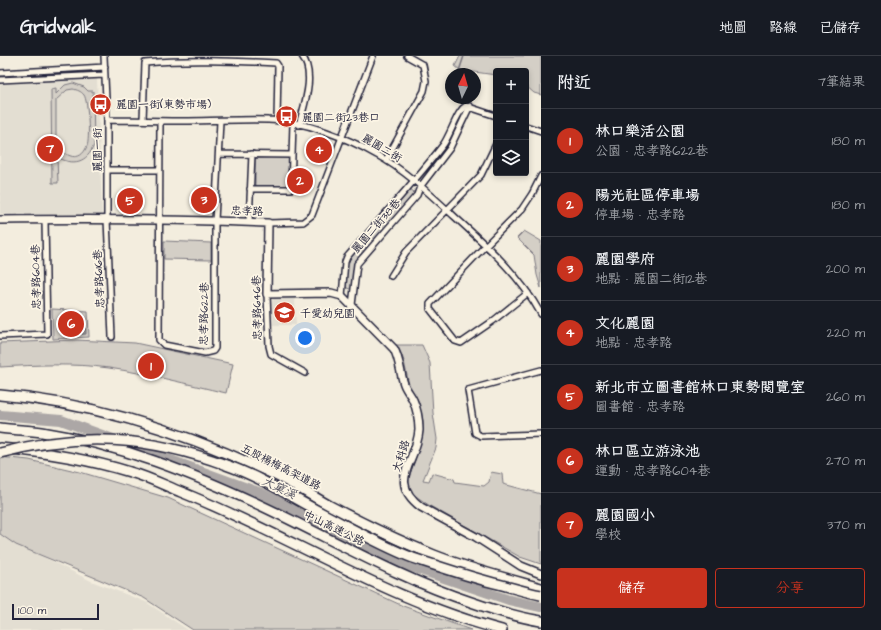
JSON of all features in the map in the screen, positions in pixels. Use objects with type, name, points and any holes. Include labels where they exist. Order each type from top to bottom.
[{"type":"highway","name":"五股楊梅高架道路","points":[[0,395],[58,402],[176,433],[248,462],[280,477],[331,506],[390,536],[470,568],[541,588]]},
{"type":"highway","name":"中山高速公路","points":[[0,428],[50,434],[109,447],[157,462],[213,484],[262,506],[396,573],[440,592],[521,618],[541,621]]},
{"type":"highway","name":"五股楊梅高架道路","points":[[0,453],[62,441],[88,439],[130,441],[173,449],[228,466],[257,479],[382,544],[412,557],[464,575],[541,594]]},
{"type":"highway","points":[[0,448],[34,451],[131,472],[211,504],[385,588],[437,609],[479,624],[502,630]]},
{"type":"street","name":"麗園一街","points":[[104,56],[107,120],[107,219]]},
{"type":"street","name":"忠孝路","points":[[0,220],[107,219],[160,221],[215,220],[268,223],[303,222],[312,215],[373,56]]},
{"type":"street","points":[[386,160],[424,91],[426,81],[423,64],[407,56]]},
{"type":"street","points":[[250,189],[291,189],[292,155],[296,124],[309,84],[303,58]]},
{"type":"street","points":[[143,120],[145,63],[171,61],[213,61],[276,63],[278,66],[276,121]]},
{"type":"street","points":[[0,73],[105,67]]},
{"type":"street","points":[[0,80],[104,75]]},
{"type":"street","name":"麗園二街38巷","points":[[342,296],[345,262],[347,257],[414,182],[448,137],[461,109],[464,106],[470,106],[450,148],[420,187],[417,194],[356,267],[352,306]]},
{"type":"street","points":[[470,106],[493,115]]},
{"type":"street","name":"麗園二街","points":[[107,120],[143,120],[160,122],[269,120],[296,124],[342,138],[386,160],[448,211],[510,269],[528,293],[541,314]]},
{"type":"street","points":[[215,220],[220,121]]},
{"type":"street","points":[[160,122],[160,221]]},
{"type":"street","points":[[529,127],[541,131]]},
{"type":"street","points":[[391,276],[406,252],[448,211],[481,175],[493,150]]},
{"type":"street","points":[[219,154],[292,155]]},
{"type":"street","points":[[249,222],[252,154]]},
{"type":"street","points":[[428,163],[434,168]]},
{"type":"street","points":[[107,170],[159,170]]},
{"type":"street","points":[[528,293],[493,321],[461,343],[455,341],[430,309],[430,304],[522,209],[541,176]]},
{"type":"street","name":"忠孝路616巷","points":[[107,219],[112,337]]},
{"type":"street","name":"忠孝路604巷","points":[[0,336],[47,334],[45,220]]},
{"type":"street","name":"忠孝路622巷","points":[[160,221],[159,340],[164,345],[205,353],[213,351],[214,348],[215,220]]},
{"type":"street","name":"忠孝路646巷","points":[[268,223],[267,294],[269,346],[271,354],[305,373]]},
{"type":"street","points":[[364,239],[372,247]]},
{"type":"street","points":[[267,294],[331,293],[342,296]]},
{"type":"street","name":"大科路","points":[[342,296],[394,349],[399,361],[405,386],[416,409],[419,429],[418,439],[404,478],[404,487],[407,494],[421,507],[476,537],[522,566],[541,574]]},
{"type":"street","points":[[541,370],[468,390],[475,433],[481,436],[541,434]]},
{"type":"shaded area","points":[[460,56],[541,56],[541,95],[534,93],[529,89],[529,68],[493,68],[493,75],[481,73],[481,68],[458,68],[455,66]]},
{"type":"shaded area","points":[[97,70],[97,73],[26,77],[23,75],[26,74]]},
{"type":"shaded area","points":[[97,79],[102,214],[0,214],[0,84]]},
{"type":"shaded area","points":[[73,83],[84,87],[88,91],[93,91],[94,145],[88,156],[79,161],[74,162],[63,160],[57,157],[58,183],[52,183],[51,89],[56,88],[56,94],[65,85]],"holes":[[[73,89],[84,95],[88,129],[87,146],[84,152],[76,156],[68,155],[56,145],[56,100],[67,90]]]},
{"type":"shaded area","points":[[255,157],[289,158],[288,187],[255,187]]},
{"type":"shaded area","points":[[410,189],[414,192],[414,194],[373,241],[371,240],[369,236]]},
{"type":"shaded area","points":[[524,231],[541,241],[541,288],[537,275],[534,255],[517,238]]},
{"type":"shaded area","points":[[164,241],[211,243],[211,260],[164,259]]},
{"type":"shaded area","points":[[361,245],[366,246],[366,250],[354,263],[352,287],[350,289],[345,286],[347,263]]},
{"type":"shaded area","name":"千愛幼兒園","points":[[274,297],[295,297],[296,325],[272,325],[272,301]]},
{"type":"shaded area","points":[[52,309],[88,311],[89,337],[53,339]]},
{"type":"shaded area","points":[[85,318],[86,334],[64,335],[64,320]]},
{"type":"shaded area","points":[[76,340],[135,343],[233,364],[226,393],[139,373],[95,366],[54,365],[0,367],[0,343]]},
{"type":"shaded area","points":[[396,345],[422,345],[430,363],[433,413],[437,439],[436,448],[423,480],[429,481],[432,473],[454,479],[455,482],[484,486],[489,482],[491,472],[502,474],[503,484],[541,494],[541,564],[520,557],[430,506],[413,494],[409,486],[409,477],[421,442],[423,421],[419,402],[409,385],[404,361]]},
{"type":"shaded area","points":[[0,457],[29,460],[80,472],[168,498],[403,606],[471,630],[193,630],[144,598],[16,545],[0,534]]},
{"type":"shaded area","points":[[0,535],[91,581],[146,602],[188,630],[0,630]]},
{"type":"waterway","points":[[460,68],[464,56]]},
{"type":"waterway","name":"大窠溪","points":[[0,415],[61,420],[261,493],[403,564],[509,600],[541,607]]},
{"type":"place","name":"麗園一街(東勢市場)","points":[[100,104]]},
{"type":"place","name":"麗園二街23巷口","points":[[286,117]]},
{"type":"place","name":"麗園國小","points":[[50,149]]},
{"type":"place","name":"文化麗園","points":[[319,150]]},
{"type":"place","name":"陽光社區停車場","points":[[300,181]]},
{"type":"place","name":"麗園學府","points":[[204,200]]},
{"type":"place","name":"新北市立圖書館林口東勢閱覽室","points":[[130,201]]},
{"type":"place","name":"千愛幼兒園","points":[[284,313]]},
{"type":"place","name":"林口區立游泳池","points":[[71,324]]},
{"type":"place","name":"林口樂活公園","points":[[151,366]]}]
